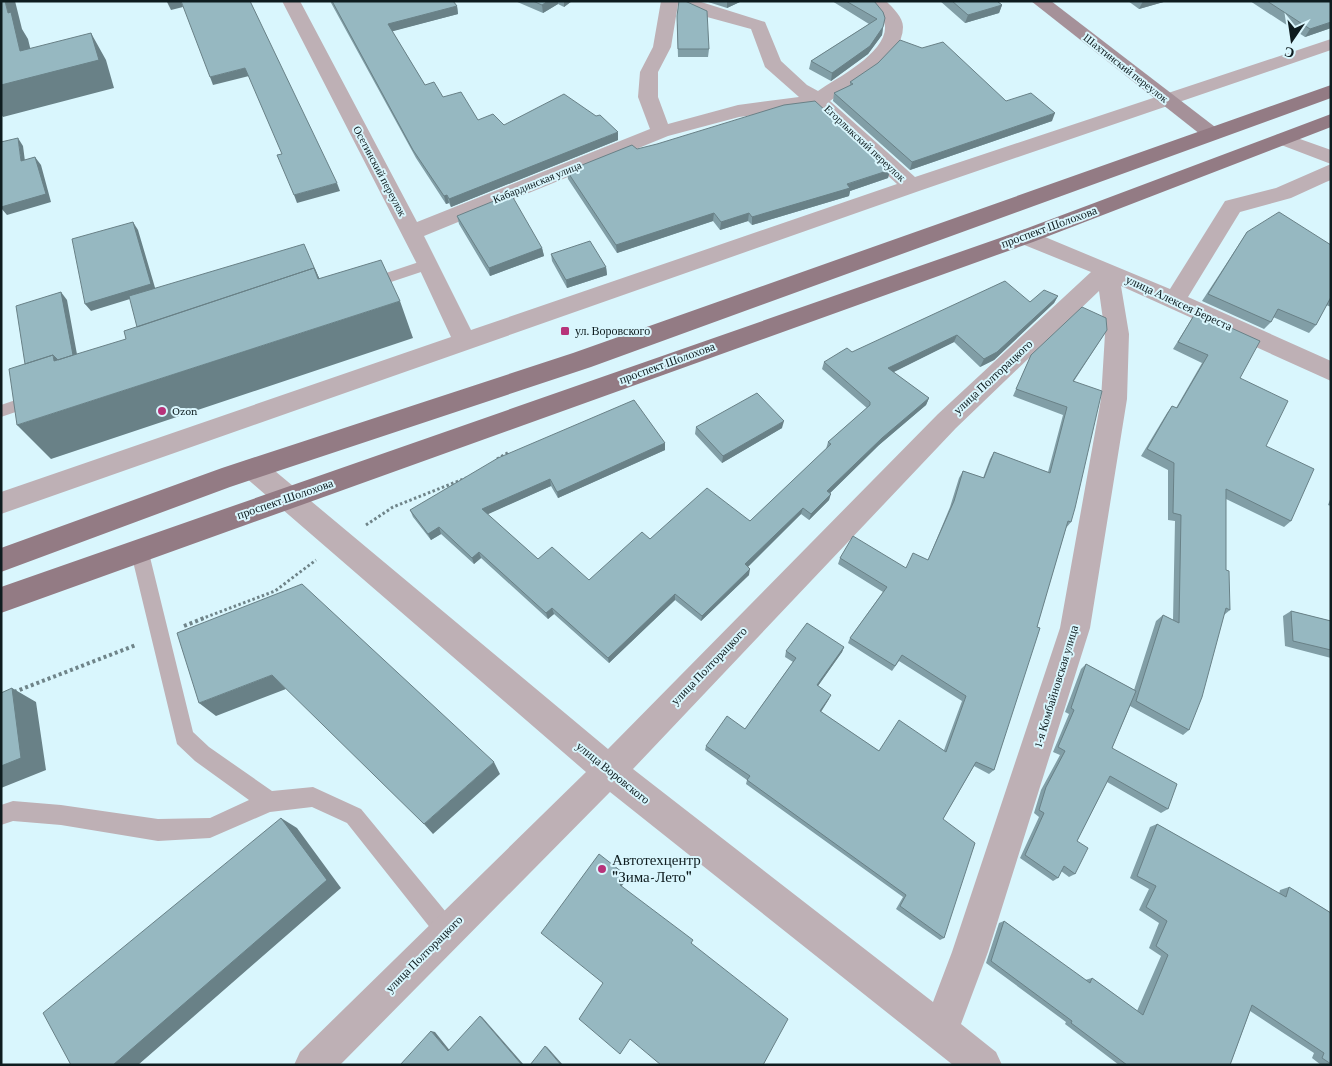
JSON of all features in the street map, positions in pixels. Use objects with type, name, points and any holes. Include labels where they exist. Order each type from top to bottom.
[{"type":"main road","points":[[1,560],[254,469],[582,360],[1331,91]]},
{"type":"main road","name":"проспект Шолохова","points":[[1,600],[139,549],[1025,237],[1331,120]]},
{"type":"street","name":"Осетинский переулок","points":[[291,1],[412,232],[465,342]]},
{"type":"street","points":[[661,132],[648,97],[649,72],[662,47],[670,1]]},
{"type":"street","name":"Егорлыкский переулок","points":[[685,1],[696,9],[749,21],[759,26],[772,63],[800,89],[818,100],[912,186]]},
{"type":"street","name":"Егорлыкский переулок","points":[[818,100],[881,56],[891,41],[894,26],[888,13],[876,1]]},
{"type":"street","name":"Шахтинский переулок","points":[[1040,1],[1212,134]]},
{"type":"street","points":[[1,503],[912,186],[1331,44]]},
{"type":"street","name":"Кабардинская улица","points":[[412,232],[661,132],[738,111],[818,100]]},
{"type":"street","points":[[1282,139],[1331,157]]},
{"type":"street","points":[[1174,301],[1233,206],[1267,200],[1302,188],[1331,171]]},
{"type":"street","name":"улица Алексея Береста","points":[[1025,237],[1107,270],[1331,372]]},
{"type":"street","name":"улица Полторацкого","points":[[312,1065],[609,771],[947,421],[1107,270]]},
{"type":"street","name":"1-я Комбайновская улица","points":[[940,1031],[970,952],[1075,628],[1114,399],[1117,334],[1107,270]]},
{"type":"street","name":"улица Воровского","points":[[254,469],[609,771],[982,1065]]},
{"type":"lane","points":[[354,290],[428,264]]},
{"type":"lane","points":[[1,411],[48,395]]},
{"type":"lane","points":[[139,549],[184,737],[202,754],[269,802]]},
{"type":"lane","points":[[1,815],[12,811],[158,830],[210,828],[269,802],[313,797],[354,816],[447,931]]},
{"type":"path","points":[[494,461],[510,451]]},
{"type":"path","points":[[10,694],[275,591],[339,542],[393,507],[468,476]]},
{"type":"building","points":[[1,1],[5,1],[8,13],[11,12],[20,51],[91,33],[99,60],[1,85]]},
{"type":"building","points":[[181,1],[250,1],[337,183],[294,195],[277,155],[282,154],[245,68],[210,77]]},
{"type":"building","points":[[332,1],[453,1],[457,6],[388,24],[425,85],[434,82],[443,97],[461,92],[478,120],[493,114],[504,125],[564,94],[596,116],[600,115],[618,132],[449,199],[447,195],[444,196],[413,150]]},
{"type":"building","points":[[533,1],[548,1],[542,5]]},
{"type":"building","points":[[679,1],[685,1],[707,11],[709,49],[678,49],[677,16]]},
{"type":"building","points":[[846,1],[874,1],[883,12],[885,18],[883,27],[870,46],[832,73],[811,61],[877,19]]},
{"type":"building","points":[[952,1],[997,1],[1002,5],[968,15]]},
{"type":"building","points":[[1267,1],[1331,1],[1331,22],[1310,29]]},
{"type":"building","points":[[900,40],[922,48],[943,42],[1006,101],[1031,93],[1055,113],[912,162],[834,93],[853,84],[850,82],[878,63]]},
{"type":"building","points":[[815,101],[890,170],[847,184],[850,188],[752,217],[749,213],[721,222],[714,213],[616,245],[567,171],[632,145],[637,149],[784,105]]},
{"type":"building","points":[[18,138],[21,161],[35,157],[46,194],[1,207],[1,142]]},
{"type":"building","points":[[511,194],[542,248],[489,268],[457,216]]},
{"type":"building","points":[[1279,212],[1331,245],[1331,297],[1316,325],[1278,309],[1271,322],[1208,294],[1247,232]]},
{"type":"building","points":[[133,222],[151,284],[85,304],[72,239]]},
{"type":"building","points":[[590,241],[606,267],[566,280],[551,254]]},
{"type":"building","points":[[304,244],[319,279],[314,268],[137,327],[129,296]]},
{"type":"building","points":[[381,260],[400,301],[17,425],[9,369],[53,355],[54,361],[126,339],[124,331],[314,268],[318,279]]},
{"type":"building","points":[[1005,281],[1030,302],[1044,290],[1058,296],[997,352],[984,359],[957,335],[888,368],[929,398],[882,438],[827,491],[831,494],[811,514],[803,508],[745,564],[750,569],[702,616],[675,594],[608,658],[552,608],[546,613],[479,552],[472,558],[439,527],[428,534],[410,510],[498,458],[634,400],[665,443],[557,492],[550,479],[482,509],[538,559],[552,547],[589,580],[642,532],[650,539],[707,488],[750,521],[831,444],[828,442],[870,405],[870,402],[824,362],[847,348],[852,352]]},
{"type":"building","points":[[61,292],[73,355],[58,360],[53,355],[25,364],[16,306]]},
{"type":"building","points":[[1082,307],[1106,318],[1107,330],[1073,381],[1102,391],[1075,508],[1071,522],[1068,521],[1037,627],[1040,628],[994,770],[976,762],[943,819],[975,843],[944,938],[900,906],[906,895],[747,780],[750,776],[706,746],[727,716],[745,729],[796,658],[786,651],[807,623],[844,647],[817,685],[831,695],[820,711],[879,751],[899,720],[946,752],[966,696],[902,655],[895,666],[850,638],[887,587],[840,558],[853,536],[906,568],[913,553],[928,560],[954,501],[963,471],[984,478],[994,452],[1050,473],[1067,407],[1016,389],[1031,355]]},
{"type":"building","points":[[1196,312],[1260,341],[1240,378],[1288,401],[1266,446],[1314,469],[1291,521],[1226,489],[1226,570],[1229,571],[1230,610],[1226,608],[1202,697],[1189,730],[1136,701],[1163,615],[1179,623],[1181,515],[1173,513],[1174,463],[1147,449],[1172,406],[1177,408],[1208,355],[1178,342]]},
{"type":"building","points":[[757,393],[784,421],[723,456],[696,427]]},
{"type":"building","points":[[302,584],[494,762],[424,824],[272,675],[199,703],[177,633]]},
{"type":"building","points":[[1291,611],[1331,621],[1331,650],[1293,641]]},
{"type":"building","points":[[1086,664],[1136,691],[1112,748],[1177,784],[1168,809],[1110,776],[1077,841],[1088,848],[1075,874],[1064,866],[1058,878],[1025,855],[1044,813],[1039,810],[1046,787],[1065,751],[1058,747],[1074,710],[1071,708]]},
{"type":"building","points":[[12,688],[21,758],[1,766],[1,693]]},
{"type":"building","points":[[281,818],[327,880],[113,1065],[71,1065],[43,1013]]},
{"type":"building","points":[[1157,824],[1286,897],[1289,887],[1331,913],[1331,1064],[1322,1058],[1324,1053],[1252,1005],[1230,1065],[1127,1065],[1071,1023],[1072,1021],[991,961],[1004,921],[1090,983],[1092,978],[1143,1015],[1168,955],[1156,946],[1167,921],[1146,907],[1156,886],[1137,876]]},
{"type":"building","points":[[599,854],[627,876],[620,885],[693,940],[691,943],[788,1019],[763,1065],[661,1065],[630,1039],[620,1054],[579,1019],[603,983],[541,933]]},
{"type":"building","points":[[480,1016],[522,1065],[400,1065],[431,1031],[448,1051]]},
{"type":"building","points":[[545,1046],[561,1065],[530,1065]]},
{"type":"place","name":"ул. Воровского","points":[[565,331]]},
{"type":"place","name":"Ozon","points":[[162,411]]},
{"type":"place","name":"Автотехцентр \"Зима-Лето\"","points":[[602,869]]}]
